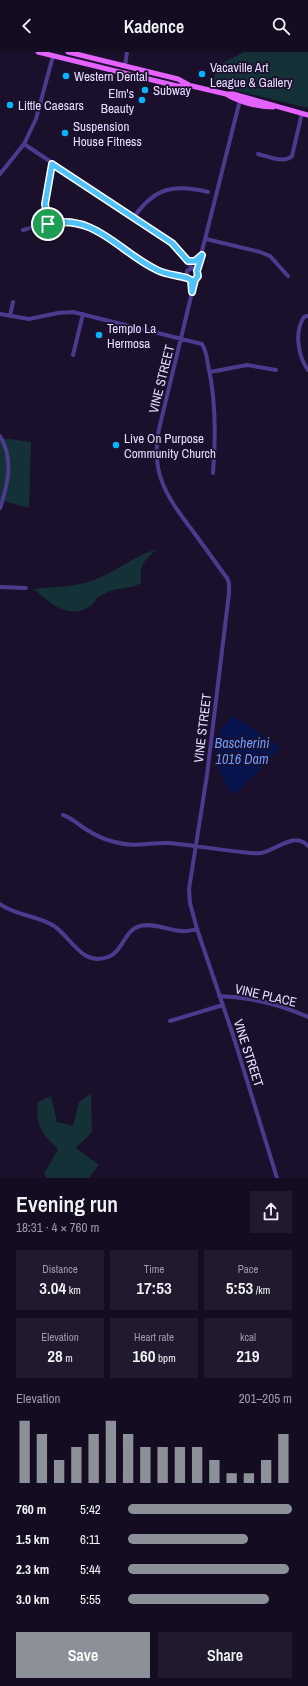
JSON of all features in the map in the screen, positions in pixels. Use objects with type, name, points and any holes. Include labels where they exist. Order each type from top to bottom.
[{"type":"main road","points":[[38,52],[54,54],[124,74],[177,86],[192,86],[267,102],[274,106],[308,115]]},
{"type":"main road","points":[[68,52],[178,79],[192,86]]},
{"type":"main road","points":[[124,74],[127,71],[142,74],[148,72]]},
{"type":"main road","points":[[156,81],[161,79],[175,82],[178,79]]},
{"type":"main road","points":[[226,94],[240,100],[266,107],[274,106]]},
{"type":"street","points":[[125,66],[127,52]]},
{"type":"street","points":[[0,174],[24,144],[40,109],[54,54]]},
{"type":"street","points":[[23,230],[68,221],[87,225],[156,270],[175,275],[190,274],[198,276],[197,271],[240,100]]},
{"type":"street","points":[[258,154],[285,160],[290,158],[292,156],[302,113]]},
{"type":"street","points":[[24,144],[172,243],[188,261],[190,274]]},
{"type":"street","points":[[48,224],[45,204],[52,164]]},
{"type":"street","points":[[134,217],[145,203],[154,196],[166,190],[177,188],[208,192]]},
{"type":"street","points":[[206,239],[260,252],[270,256],[288,276]]},
{"type":"street","points":[[183,255],[190,274]]},
{"type":"street","points":[[190,274],[198,259],[202,255]]},
{"type":"street","points":[[188,261],[195,261],[198,259]]},
{"type":"street","points":[[190,274],[197,271]]},
{"type":"street","name":"VINE STREET","points":[[190,274],[192,292],[157,438],[156,455],[164,488],[170,500],[227,578],[229,583],[207,775],[189,889],[190,903],[197,930],[223,1005],[264,1134],[276,1178]]},
{"type":"street","points":[[10,316],[13,302]]},
{"type":"street","points":[[0,314],[29,319],[67,311],[202,344],[210,372],[215,423],[216,446],[213,473]]},
{"type":"street","points":[[73,355],[83,314]]},
{"type":"street","points":[[308,316],[304,317],[301,321],[298,335],[303,358],[308,370]]},
{"type":"street","points":[[210,372],[247,365],[276,370]]},
{"type":"street","points":[[0,436],[6,447],[9,469],[0,508]]},
{"type":"street","points":[[0,587],[26,588]]},
{"type":"street","points":[[64,815],[87,830],[114,842],[143,846],[165,843],[254,853],[271,850],[295,839],[303,841],[308,846]]},
{"type":"street","points":[[0,904],[11,910],[53,925],[84,955],[98,959],[107,958],[114,955],[120,949],[130,932],[138,926],[149,926],[181,931],[197,930]]},
{"type":"street","name":"VINE PLACE","points":[[219,996],[238,998],[278,1006],[308,1016]]},
{"type":"street","points":[[170,1020],[223,1005]]},
{"type":"green space","points":[[244,52],[308,52],[308,108],[213,85],[217,66]]},
{"type":"green space","points":[[0,438],[31,442],[29,508],[0,500]]},
{"type":"green space","points":[[157,549],[143,563],[141,583],[132,587],[116,589],[108,592],[97,598],[90,606],[81,610],[73,612],[59,608],[34,589],[89,582],[112,572],[141,555]]},
{"type":"green space","points":[[91,1093],[92,1132],[76,1148],[99,1165],[89,1178],[47,1178],[44,1174],[58,1149],[41,1129],[37,1110],[38,1102],[51,1096],[57,1122],[73,1126],[79,1102]]},
{"type":"water","name":"Bascherini 1016 Dam","points":[[233,716],[281,747],[236,794],[229,790],[216,762],[220,729]]},
{"type":"place","name":"Vacaville Art League & Gallery","points":[[202,74]]},
{"type":"place","name":"Western Dental","points":[[66,76]]},
{"type":"place","name":"Subway","points":[[145,90]]},
{"type":"place","name":"Elm's Beauty","points":[[142,100]]},
{"type":"place","name":"Little Caesars","points":[[10,105]]},
{"type":"place","name":"Suspension House Fitness","points":[[65,133]]},
{"type":"place","name":"Templo La Hermosa","points":[[99,335]]},
{"type":"place","name":"Live On Purpose Community Church","points":[[116,445]]},
{"type":"route","points":[[52,164],[172,243],[188,261],[193,262],[202,255],[197,271],[198,276],[195,280],[192,292],[191,280],[156,270],[87,225],[68,221],[48,224],[45,204],[52,164]]}]
